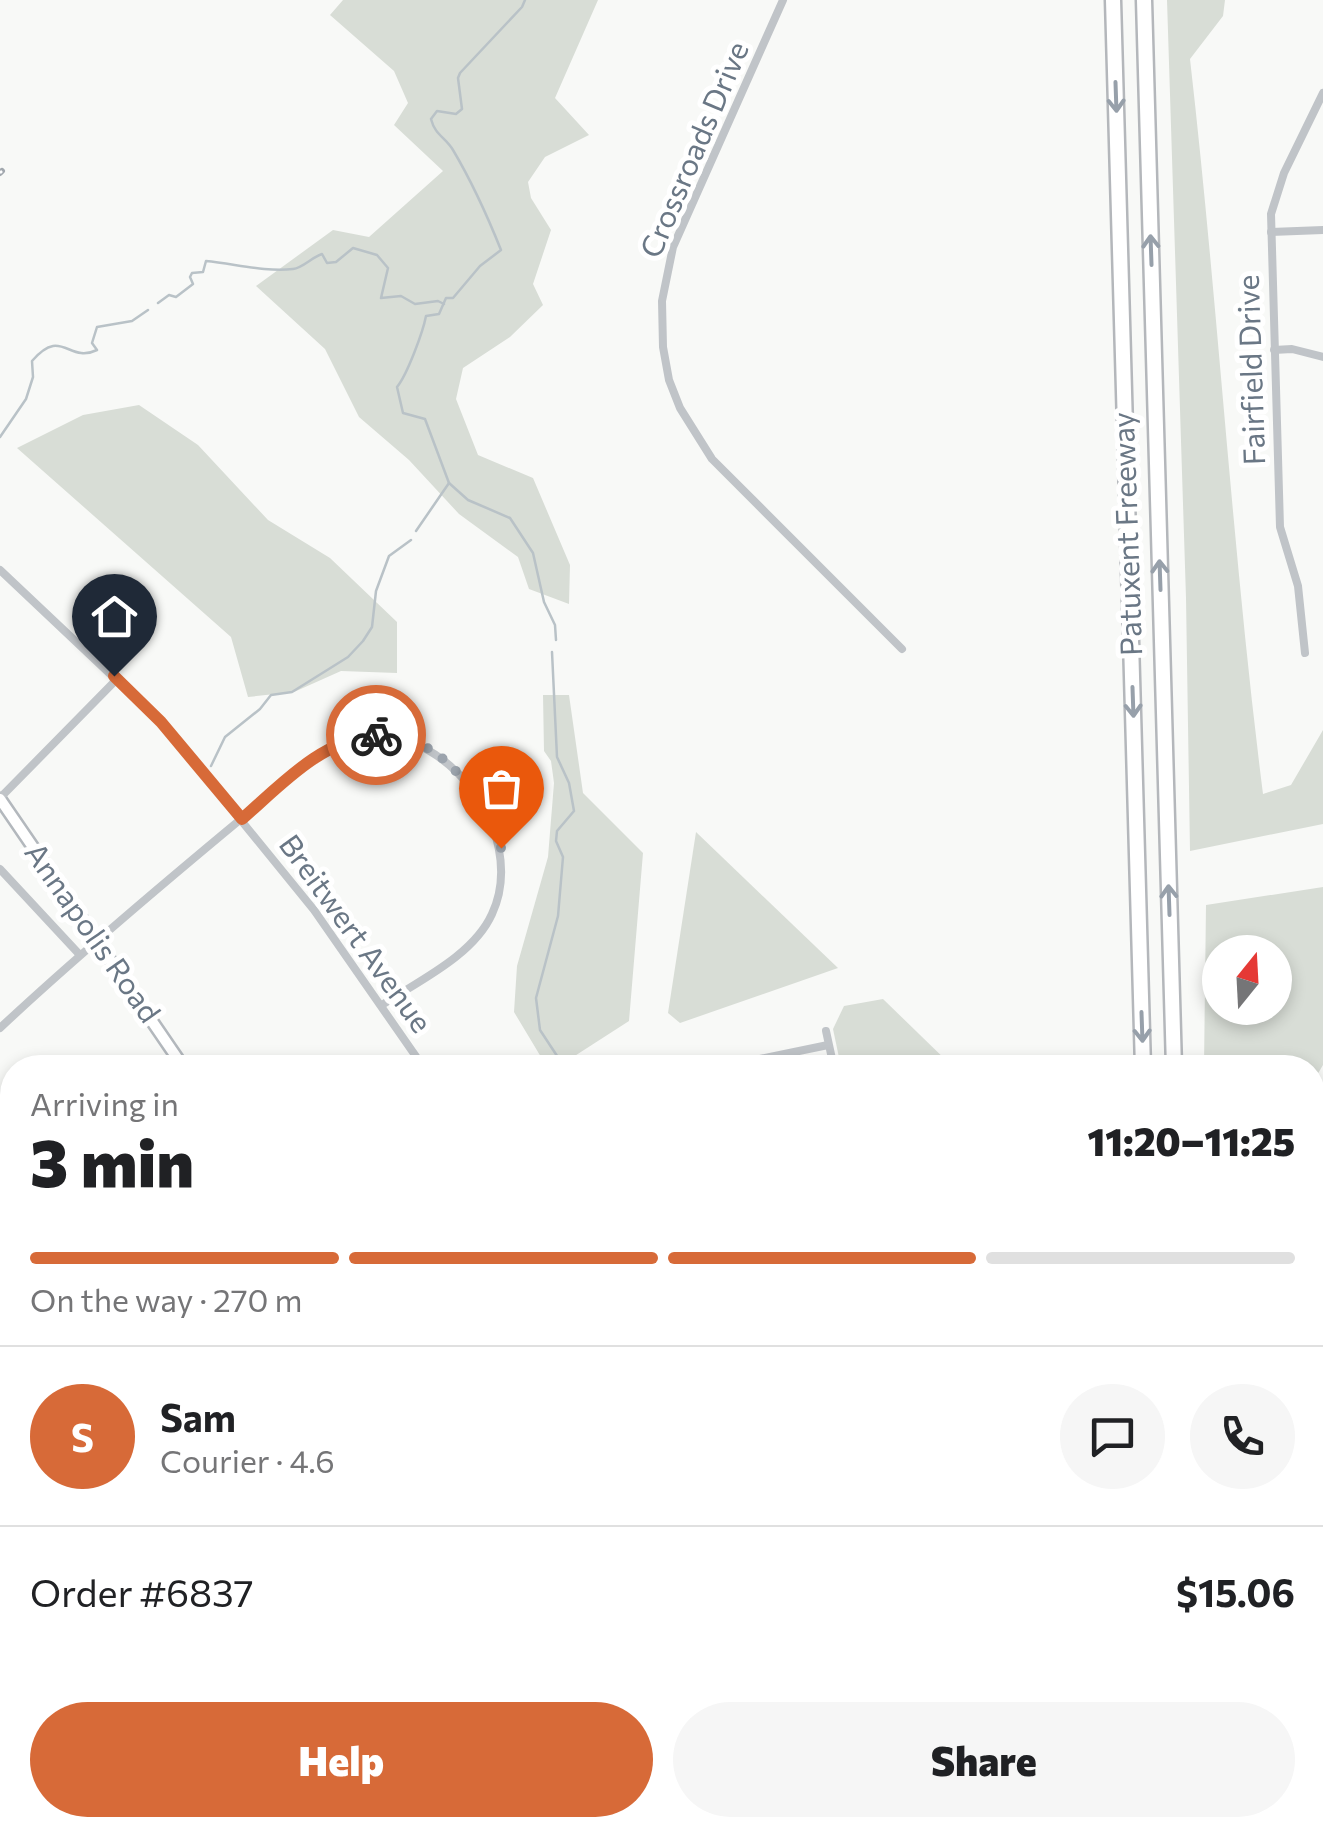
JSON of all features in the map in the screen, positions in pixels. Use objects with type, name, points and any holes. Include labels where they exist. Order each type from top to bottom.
[{"type":"highway","name":"Patuxent Freeway","points":[[1113,0],[1143,1055]]},
{"type":"highway","name":"Patuxent Freeway","points":[[1144,0],[1174,1055]]},
{"type":"main road","name":"Annapolis Road","points":[[0,799],[175,1055]]},
{"type":"street","name":"Crossroads Drive","points":[[782,0],[672,247],[662,301],[662,347],[680,408],[712,459],[902,649]]},
{"type":"street","name":"Fairfield Drive","points":[[1304,654],[1298,586],[1280,527],[1271,232],[1276,192],[1323,94]]},
{"type":"street","points":[[1271,232],[1323,230]]},
{"type":"street","points":[[1274,350],[1323,356]]},
{"type":"street","name":"Breitwert Avenue","points":[[0,570],[161,722],[314,910],[415,1055]]},
{"type":"street","points":[[0,799],[117,679]]},
{"type":"street","points":[[0,1028],[78,954],[323,752],[348,739],[373,735],[403,738],[424,746],[445,761],[496,830],[503,880],[490,919],[465,948],[382,1005]]},
{"type":"street","points":[[0,869],[78,954]]},
{"type":"street","points":[[826,1032],[831,1055]]},
{"type":"street","points":[[780,1055],[828,1045]]},
{"type":"shaded area","points":[[343,0],[598,0],[555,98],[589,135],[545,157],[528,182],[531,198],[551,230],[533,284],[543,305],[510,337],[463,368],[456,399],[478,455],[533,478],[570,565],[569,604],[529,589],[518,557],[459,514],[409,460],[359,417],[325,349],[256,286],[333,230],[369,237],[443,171],[394,125],[408,103],[394,71],[330,15]]},
{"type":"shaded area","points":[[1167,0],[1225,0],[1223,16],[1190,59],[1263,794],[1291,785],[1323,730],[1323,824],[1190,851],[1186,598]]},
{"type":"shaded area","points":[[139,405],[198,445],[268,520],[330,558],[397,622],[397,673],[341,671],[294,692],[248,697],[231,637],[17,448],[83,415]]},
{"type":"shaded area","points":[[543,695],[569,695],[583,793],[643,853],[629,1021],[576,1055],[540,1055],[514,1012],[517,966],[548,857],[554,783],[551,761],[544,751]]},
{"type":"shaded area","points":[[696,832],[838,968],[680,1023],[668,1013]]},
{"type":"shaded area","points":[[1323,887],[1323,1055],[1204,1055],[1205,1025],[1292,1025],[1292,935],[1206,935],[1206,905]]},
{"type":"shaded area","points":[[883,999],[941,1055],[838,1055],[833,1029],[844,1006]]},
{"type":"waterway","points":[[525,0],[460,73],[462,109],[456,114],[437,111],[431,119],[467,174],[501,250],[480,266],[453,298],[446,298],[439,314],[426,316],[397,387],[403,413],[425,419],[449,483],[468,500],[510,518],[533,553],[556,640]]},
{"type":"waterway","points":[[158,303],[169,295],[176,297],[193,284],[192,273],[203,272],[206,261],[282,270],[300,267],[322,254],[327,263],[336,262],[353,248],[377,255],[388,268],[381,298],[401,296],[415,304],[444,304]]},
{"type":"waterway","points":[[0,437],[26,399],[33,377],[32,361],[42,351],[51,346],[79,353],[97,350],[92,343],[97,327],[132,321],[148,310]]},
{"type":"waterway","points":[[416,531],[449,483]]},
{"type":"waterway","points":[[211,766],[225,737],[271,695],[292,692],[348,657],[363,641],[372,627],[376,591],[389,556],[411,540]]},
{"type":"waterway","points":[[552,652],[557,757],[569,783],[574,811],[557,831],[556,841],[563,857],[558,916],[536,998],[540,1030],[556,1055]]},
{"type":"way so far","points":[[376,735],[403,738],[424,746],[445,761],[480,804],[496,830],[501,848]]},
{"type":"route","points":[[114,676],[161,722],[242,819],[323,752],[348,739],[376,735]]}]
